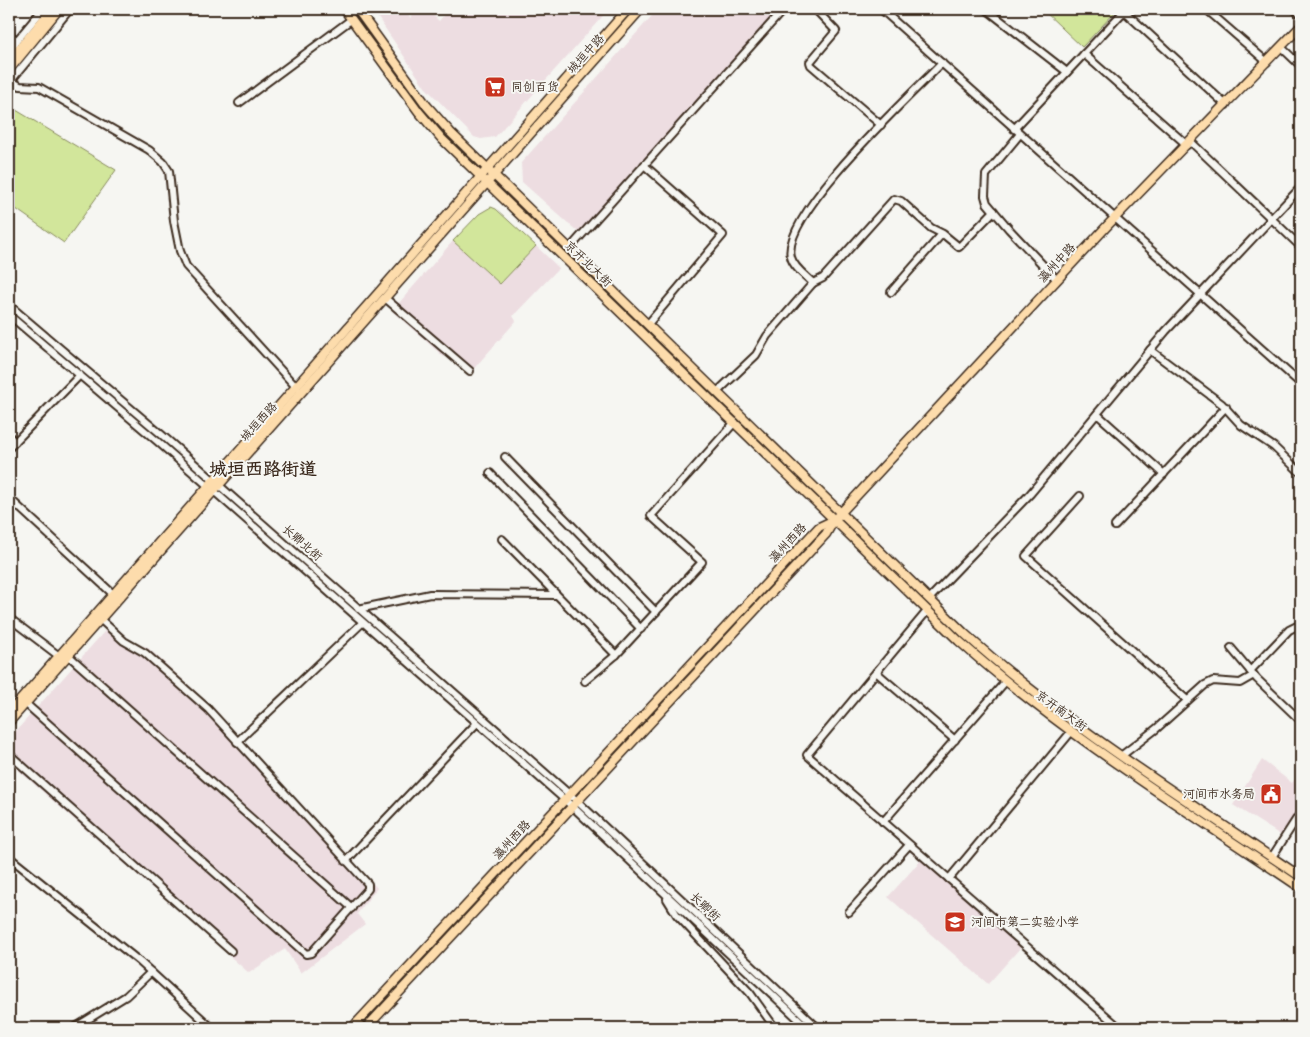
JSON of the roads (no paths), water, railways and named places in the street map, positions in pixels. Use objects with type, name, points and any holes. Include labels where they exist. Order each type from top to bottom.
[{"type":"main road","points":[[9,61],[52,9]]},
{"type":"main road","points":[[9,70],[60,9]]},
{"type":"main road","name":"京开北大街","points":[[344,9],[429,124],[484,180],[834,520]]},
{"type":"main road","name":"京开北大街","points":[[357,9],[436,118],[841,513]]},
{"type":"main road","name":"城垣中路","points":[[484,180],[628,9]]},
{"type":"main road","name":"城垣中路","points":[[491,172],[641,9]]},
{"type":"main road","name":"瀛州中路","points":[[834,520],[1114,219],[1301,26]]},
{"type":"main road","name":"城垣西路","points":[[9,713],[113,594],[385,298],[484,180]]},
{"type":"main road","name":"城垣西路","points":[[9,722],[100,619],[297,388],[484,180]]},
{"type":"main road","name":"京开南大街","points":[[841,513],[929,599],[1027,688],[1121,756],[1301,877]]},
{"type":"main road","name":"京开南大街","points":[[834,520],[1005,682],[1071,732],[1301,888]]},
{"type":"main road","name":"瀛州西路","points":[[352,1028],[819,527],[834,520]]},
{"type":"main road","name":"瀛州西路","points":[[366,1028],[826,534],[834,520]]},
{"type":"street","points":[[9,50],[42,9]]},
{"type":"street","points":[[70,9],[10,81],[20,86],[39,87],[149,150],[163,162],[169,171],[174,221],[180,251],[186,266],[297,388]]},
{"type":"street","points":[[570,248],[784,9]]},
{"type":"street","points":[[815,9],[836,31],[810,62],[810,65],[881,125]]},
{"type":"street","points":[[881,9],[1301,384]]},
{"type":"street","points":[[986,9],[1067,72]]},
{"type":"street","points":[[1206,9],[1267,62]]},
{"type":"street","points":[[1294,9],[1301,15]]},
{"type":"street","points":[[1014,129],[1125,10],[1226,105]]},
{"type":"street","points":[[239,103],[352,19]]},
{"type":"street","points":[[9,34],[16,40]]},
{"type":"street","points":[[1281,47],[1301,66]]},
{"type":"street","points":[[1084,54],[1189,143],[1301,247]]},
{"type":"street","points":[[814,283],[798,268],[790,256],[791,245],[800,224],[821,190],[837,170],[942,63]]},
{"type":"street","points":[[1020,134],[986,175],[985,196],[994,211],[1057,280]]},
{"type":"street","points":[[644,165],[723,235],[648,324]]},
{"type":"street","points":[[929,599],[1030,494],[1150,350],[1301,187]]},
{"type":"street","points":[[718,392],[756,355],[767,336],[814,283],[823,278],[894,199],[901,201],[931,228],[961,246],[994,211]]},
{"type":"street","points":[[891,292],[942,234]]},
{"type":"street","points":[[385,298],[470,371]]},
{"type":"street","name":"长卿北街","points":[[9,305],[213,486],[362,623],[477,723],[567,797]]},
{"type":"street","name":"长卿北街","points":[[9,315],[358,608],[575,804]]},
{"type":"street","points":[[1150,350],[1226,408],[1247,430],[1274,447],[1301,473]]},
{"type":"street","points":[[9,448],[80,375]]},
{"type":"street","points":[[1115,526],[1226,408]]},
{"type":"street","points":[[1097,414],[1164,474]]},
{"type":"street","points":[[585,681],[616,655],[702,562],[651,516],[734,422]]},
{"type":"street","points":[[9,436],[15,442]]},
{"type":"street","points":[[505,457],[656,612]]},
{"type":"street","points":[[490,473],[641,629]]},
{"type":"street","points":[[1080,496],[1026,556],[1187,700]]},
{"type":"street","points":[[9,498],[113,594]]},
{"type":"street","points":[[502,539],[616,655]]},
{"type":"street","points":[[358,608],[430,594],[556,595]]},
{"type":"street","points":[[928,610],[807,755],[1120,1028]]},
{"type":"street","points":[[9,618],[59,656]]},
{"type":"street","points":[[25,703],[306,954],[311,953],[352,908],[368,889],[368,884],[208,709],[145,653],[124,641],[100,619]]},
{"type":"street","points":[[237,742],[362,623]]},
{"type":"street","points":[[1121,756],[1156,729],[1187,700],[1213,681],[1234,684],[1252,673],[1289,630],[1301,624]]},
{"type":"street","points":[[1231,648],[1252,673],[1301,721]]},
{"type":"street","points":[[68,655],[352,908]]},
{"type":"street","points":[[876,672],[954,740]]},
{"type":"street","points":[[883,822],[1005,682]]},
{"type":"street","points":[[346,861],[477,723]]},
{"type":"street","points":[[949,879],[1071,732]]},
{"type":"street","points":[[9,754],[231,951]]},
{"type":"street","name":"长卿街","points":[[575,804],[663,891],[808,1028]]},
{"type":"street","name":"长卿街","points":[[575,804],[818,1028]]},
{"type":"street","points":[[1272,857],[1301,812]]},
{"type":"street","points":[[849,912],[909,845]]},
{"type":"street","points":[[9,858],[151,972],[212,1028]]},
{"type":"street","points":[[663,891],[677,915],[750,993],[776,1028]]},
{"type":"street","points":[[74,1028],[126,996],[151,972]]},
{"type":"place","name":"同创百货","points":[[495,87]]},
{"type":"place","name":"河间市水务局","points":[[1271,794]]},
{"type":"place","name":"河间市第二实验小学","points":[[955,922]]},
{"type":"district","name":"城垣西路街道","points":[[263,470]]}]
